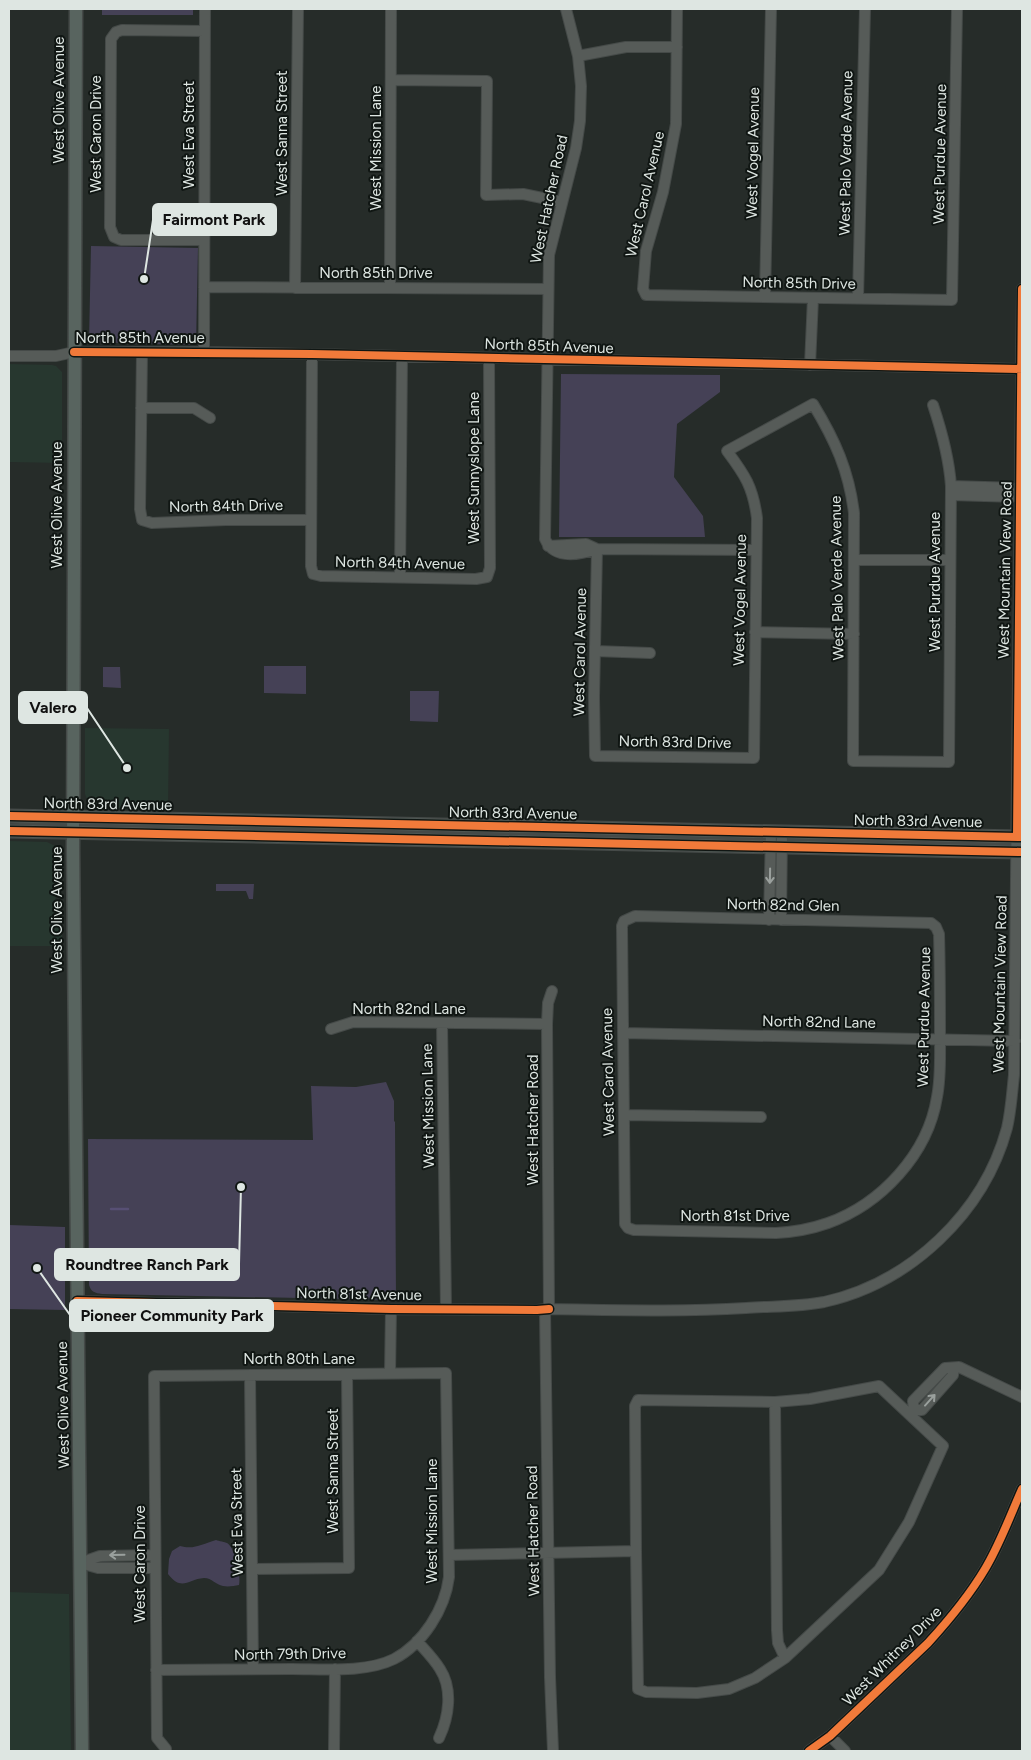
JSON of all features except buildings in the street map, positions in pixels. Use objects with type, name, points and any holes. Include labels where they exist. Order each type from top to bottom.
[{"type":"main road","name":"West Olive Avenue","points":[[76,9],[73,832],[82,1751]]},
{"type":"main road","name":"North 83rd Avenue","points":[[9,816],[1020,837]]},
{"type":"main road","points":[[280,822],[280,836]]},
{"type":"main road","name":"North 83rd Avenue","points":[[9,831],[1020,852]]},
{"type":"street","name":"West Eva Street","points":[[204,352],[205,9]]},
{"type":"street","name":"West Sanna Street","points":[[296,288],[298,9]]},
{"type":"street","name":"West Mission Lane","points":[[390,288],[391,9]]},
{"type":"street","name":"West Hatcher Road","points":[[566,9],[578,56],[581,86],[580,121],[576,148],[549,255],[545,539],[548,546],[561,554],[583,554],[597,549]]},
{"type":"street","name":"West Carol Avenue","points":[[646,295],[643,289],[646,251],[663,192],[676,124],[678,9]]},
{"type":"street","name":"West Vogel Avenue","points":[[765,297],[771,9]]},
{"type":"street","name":"West Palo Verde Avenue","points":[[858,298],[865,9]]},
{"type":"street","name":"West Purdue Avenue","points":[[952,300],[957,9]]},
{"type":"street","name":"West Caron Drive","points":[[204,240],[121,240],[114,237],[110,227],[111,39],[116,32],[205,31]]},
{"type":"street","points":[[578,56],[626,47],[677,48]]},
{"type":"street","points":[[391,80],[487,81],[486,195],[523,194],[562,202]]},
{"type":"street","points":[[663,192],[675,194]]},
{"type":"street","name":"North 85th Drive","points":[[204,287],[548,288]]},
{"type":"street","name":"West Mountain View Road","points":[[960,1216],[991,1171],[1007,1127],[1014,1075],[1020,852],[1022,289]]},
{"type":"street","name":"North 85th Drive","points":[[646,295],[952,300]]},
{"type":"street","points":[[810,365],[813,298]]},
{"type":"street","name":"North 85th Avenue","points":[[9,356],[56,356],[74,352],[204,352],[1022,369]]},
{"type":"street","points":[[142,352],[141,408],[194,408],[210,418]]},
{"type":"street","points":[[311,520],[312,354]]},
{"type":"street","points":[[400,577],[402,357]]},
{"type":"street","name":"West Sunnyslope Lane","points":[[487,577],[490,568],[489,358]]},
{"type":"street","name":"West Vogel Avenue","points":[[754,758],[756,518],[752,491],[746,477],[727,451],[813,404]]},
{"type":"street","name":"West Palo Verde Avenue","points":[[813,404],[840,454],[851,488],[854,513],[853,761]]},
{"type":"street","name":"West Purdue Avenue","points":[[853,761],[949,762],[950,465],[946,444],[932,405]]},
{"type":"street","name":"North 84th Drive","points":[[141,408],[140,509],[142,520],[152,523],[226,520],[311,520]]},
{"type":"street","points":[[951,491],[1020,493]]},
{"type":"street","name":"North 84th Avenue","points":[[311,520],[311,566],[313,574],[321,576],[476,579],[487,577]]},
{"type":"street","points":[[597,549],[756,550]]},
{"type":"street","name":"West Carol Avenue","points":[[595,756],[597,549]]},
{"type":"street","points":[[854,560],[950,560]]},
{"type":"street","points":[[754,632],[854,634]]},
{"type":"street","points":[[595,651],[650,653]]},
{"type":"street","name":"North 83rd Drive","points":[[595,756],[754,758]]},
{"type":"street","points":[[769,920],[777,832]]},
{"type":"street","points":[[776,847],[781,920]]},
{"type":"street","name":"North 82nd Glen","points":[[629,918],[635,916],[931,923],[936,926]]},
{"type":"street","name":"West Carol Avenue","points":[[628,1228],[625,1224],[622,926],[624,921],[629,918]]},
{"type":"street","name":"West Purdue Avenue","points":[[908,1162],[924,1136],[932,1116],[940,1080],[939,934],[936,926]]},
{"type":"street","name":"West Hatcher Road","points":[[552,991],[548,1003],[547,1024],[547,1309],[548,1554],[553,1751]]},
{"type":"street","name":"North 82nd Lane","points":[[331,1029],[353,1022],[547,1024]]},
{"type":"street","name":"West Mission Lane","points":[[442,1023],[446,1309]]},
{"type":"street","name":"North 82nd Lane","points":[[623,1033],[1015,1041]]},
{"type":"street","points":[[624,1115],[761,1117]]},
{"type":"street","name":"North 81st Drive","points":[[628,1228],[634,1230],[776,1233],[799,1231],[827,1224],[841,1218],[869,1201],[896,1179],[908,1162]]},
{"type":"street","name":"North 81st Avenue","points":[[77,1301],[391,1309],[694,1311],[784,1307],[826,1302],[884,1280],[902,1269],[938,1241],[960,1216]]},
{"type":"street","points":[[390,1374],[391,1309]]},
{"type":"street","points":[[912,1412],[913,1401],[945,1368],[959,1367],[1022,1397]]},
{"type":"street","name":"West Mission Lane","points":[[417,1641],[432,1622],[445,1597],[449,1577],[446,1373]]},
{"type":"street","name":"North 80th Lane","points":[[154,1376],[446,1373]]},
{"type":"street","name":"West Sanna Street","points":[[252,1569],[349,1568],[347,1374]]},
{"type":"street","name":"West Eva Street","points":[[250,1375],[253,1669]]},
{"type":"street","name":"West Caron Drive","points":[[154,1376],[157,1738],[166,1749]]},
{"type":"street","points":[[879,1386],[912,1412],[943,1446],[910,1522],[879,1570],[785,1658],[755,1678],[728,1689],[689,1693],[646,1692],[638,1689],[635,1406],[638,1400],[775,1402],[810,1399],[879,1386]]},
{"type":"street","points":[[775,1402],[777,1630],[778,1643],[785,1658]]},
{"type":"street","name":"West Whitney Drive","points":[[809,1751],[830,1736],[928,1643],[954,1613],[984,1571],[1022,1489]]},
{"type":"street","points":[[449,1555],[636,1551]]},
{"type":"street","points":[[80,1563],[100,1556],[155,1555]]},
{"type":"street","points":[[80,1563],[98,1568],[155,1568]]},
{"type":"street","points":[[417,1641],[434,1661],[446,1682],[448,1705],[445,1726],[439,1738]]},
{"type":"street","name":"North 79th Drive","points":[[156,1670],[359,1668],[393,1659],[417,1641]]},
{"type":"street","points":[[334,1751],[335,1669]]},
{"type":"street","points":[[830,1736],[845,1751]]},
{"type":"shaded area","points":[[102,9],[193,9],[193,15],[102,15]]},
{"type":"shaded area","points":[[91,246],[198,248],[196,345],[89,342]]},
{"type":"shaded area","points":[[9,364],[52,365],[62,372],[62,463],[9,462]]},
{"type":"shaded area","points":[[561,374],[720,375],[720,392],[677,424],[674,477],[703,516],[705,537],[559,537]]},
{"type":"shaded area","points":[[264,666],[306,666],[306,694],[264,693]]},
{"type":"shaded area","points":[[103,667],[120,667],[121,688],[103,687]]},
{"type":"shaded area","points":[[410,691],[439,691],[438,722],[410,721]]},
{"type":"shaded area","points":[[85,728],[169,729],[168,810],[96,807],[88,802],[85,794]]},
{"type":"shaded area","points":[[9,841],[47,842],[57,847],[61,853],[56,886],[55,919],[62,931],[62,946],[9,946]]},
{"type":"shaded area","points":[[216,884],[254,884],[253,899],[249,899],[246,891],[216,891]]},
{"type":"shaded area","points":[[386,1082],[394,1101],[395,1122],[396,1300],[102,1294],[92,1291],[89,1285],[88,1139],[313,1140],[311,1086],[356,1087]]},
{"type":"shaded area","points":[[9,1225],[65,1227],[65,1310],[9,1309]]},
{"type":"shaded area","points":[[216,1540],[227,1543],[233,1551],[238,1569],[239,1585],[223,1586],[204,1578],[181,1583],[168,1574],[169,1559],[172,1551],[180,1546],[194,1547]]},
{"type":"shaded area","points":[[9,1592],[69,1594],[71,1751],[9,1751]]},
{"type":"waterway","points":[[111,1209],[128,1209]]},
{"type":"cycle path","points":[[1017,836],[1022,289]]},
{"type":"cycle path","points":[[74,352],[312,354],[1022,369]]},
{"type":"cycle path","points":[[9,816],[1022,837]]},
{"type":"cycle path","points":[[9,831],[1022,852]]},
{"type":"cycle path","points":[[77,1301],[391,1309],[549,1309]]},
{"type":"cycle path","points":[[809,1751],[830,1736],[928,1643],[951,1617],[979,1579],[1000,1540],[1022,1489]]},
{"type":"place","name":"Fairmont Park","points":[[144,279]]},
{"type":"place","name":"Valero","points":[[127,768]]},
{"type":"place","name":"Roundtree Ranch Park","points":[[241,1187]]},
{"type":"place","name":"Pioneer Community Park","points":[[37,1268]]}]
